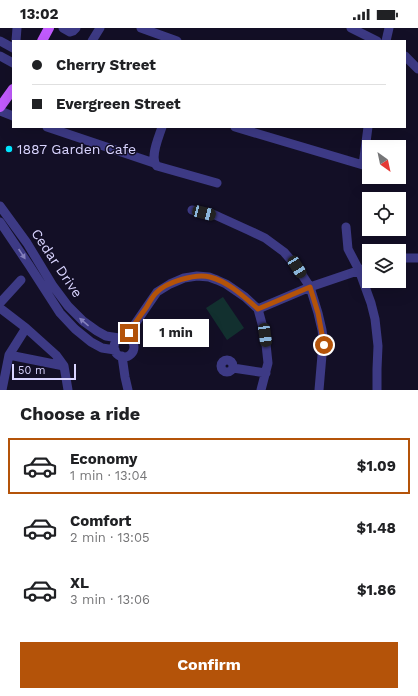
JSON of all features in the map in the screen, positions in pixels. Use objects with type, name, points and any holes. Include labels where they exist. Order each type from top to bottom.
[{"type":"main road","points":[[43,40],[49,28]]},
{"type":"main road","points":[[0,107],[12,89]]},
{"type":"street","points":[[16,40],[17,28]]},
{"type":"street","points":[[64,28],[70,32],[76,28]]},
{"type":"street","points":[[93,40],[100,28]]},
{"type":"street","points":[[140,28],[174,40]]},
{"type":"street","points":[[351,28],[375,40]]},
{"type":"street","points":[[386,40],[389,28]]},
{"type":"street","points":[[0,41],[12,47]]},
{"type":"street","points":[[0,56],[12,62]]},
{"type":"street","points":[[406,57],[418,69]]},
{"type":"street","points":[[0,111],[12,116]]},
{"type":"street","points":[[50,128],[154,163],[162,168],[217,183]]},
{"type":"street","points":[[154,163],[153,156],[162,128]]},
{"type":"street","points":[[238,128],[363,165],[368,128]]},
{"type":"street","name":"Cedar Drive","points":[[0,206],[27,243],[53,286],[68,306],[96,331],[106,336],[124,336]]},
{"type":"street","points":[[192,210],[215,215],[265,238],[284,252],[297,267],[310,287],[318,313],[324,345],[319,390]]},
{"type":"street","name":"Cedar Drive","points":[[0,222],[60,313],[90,342],[102,348],[115,350]]},
{"type":"street","points":[[346,227],[348,249],[359,270],[375,319],[378,346],[377,390]]},
{"type":"street","points":[[406,258],[418,258]]},
{"type":"street","points":[[258,309],[310,287],[362,269]]},
{"type":"street","points":[[124,336],[133,342],[134,348],[128,356],[117,354],[115,350],[115,343],[132,327],[157,292],[170,284],[184,278],[197,276],[209,277],[217,280],[226,284],[245,297],[258,309],[265,335],[268,363],[261,390]]},
{"type":"street","points":[[0,303],[21,280]]},
{"type":"street","points":[[0,308],[26,328],[56,355],[64,366],[68,390]]},
{"type":"street","points":[[2,390],[9,355],[26,328]]},
{"type":"street","points":[[9,355],[64,366]]},
{"type":"street","points":[[122,356],[128,390]]},
{"type":"street","points":[[233,368],[266,373]]},
{"type":"green space","points":[[223,297],[244,328],[227,340],[206,308]]},
{"type":"place","name":"1887 Garden Cafe","points":[[9,149]]},
{"type":"route","points":[[129,333],[157,292],[184,278],[197,276],[209,277],[226,284],[245,297],[258,309],[310,287],[318,313],[324,345]]}]
